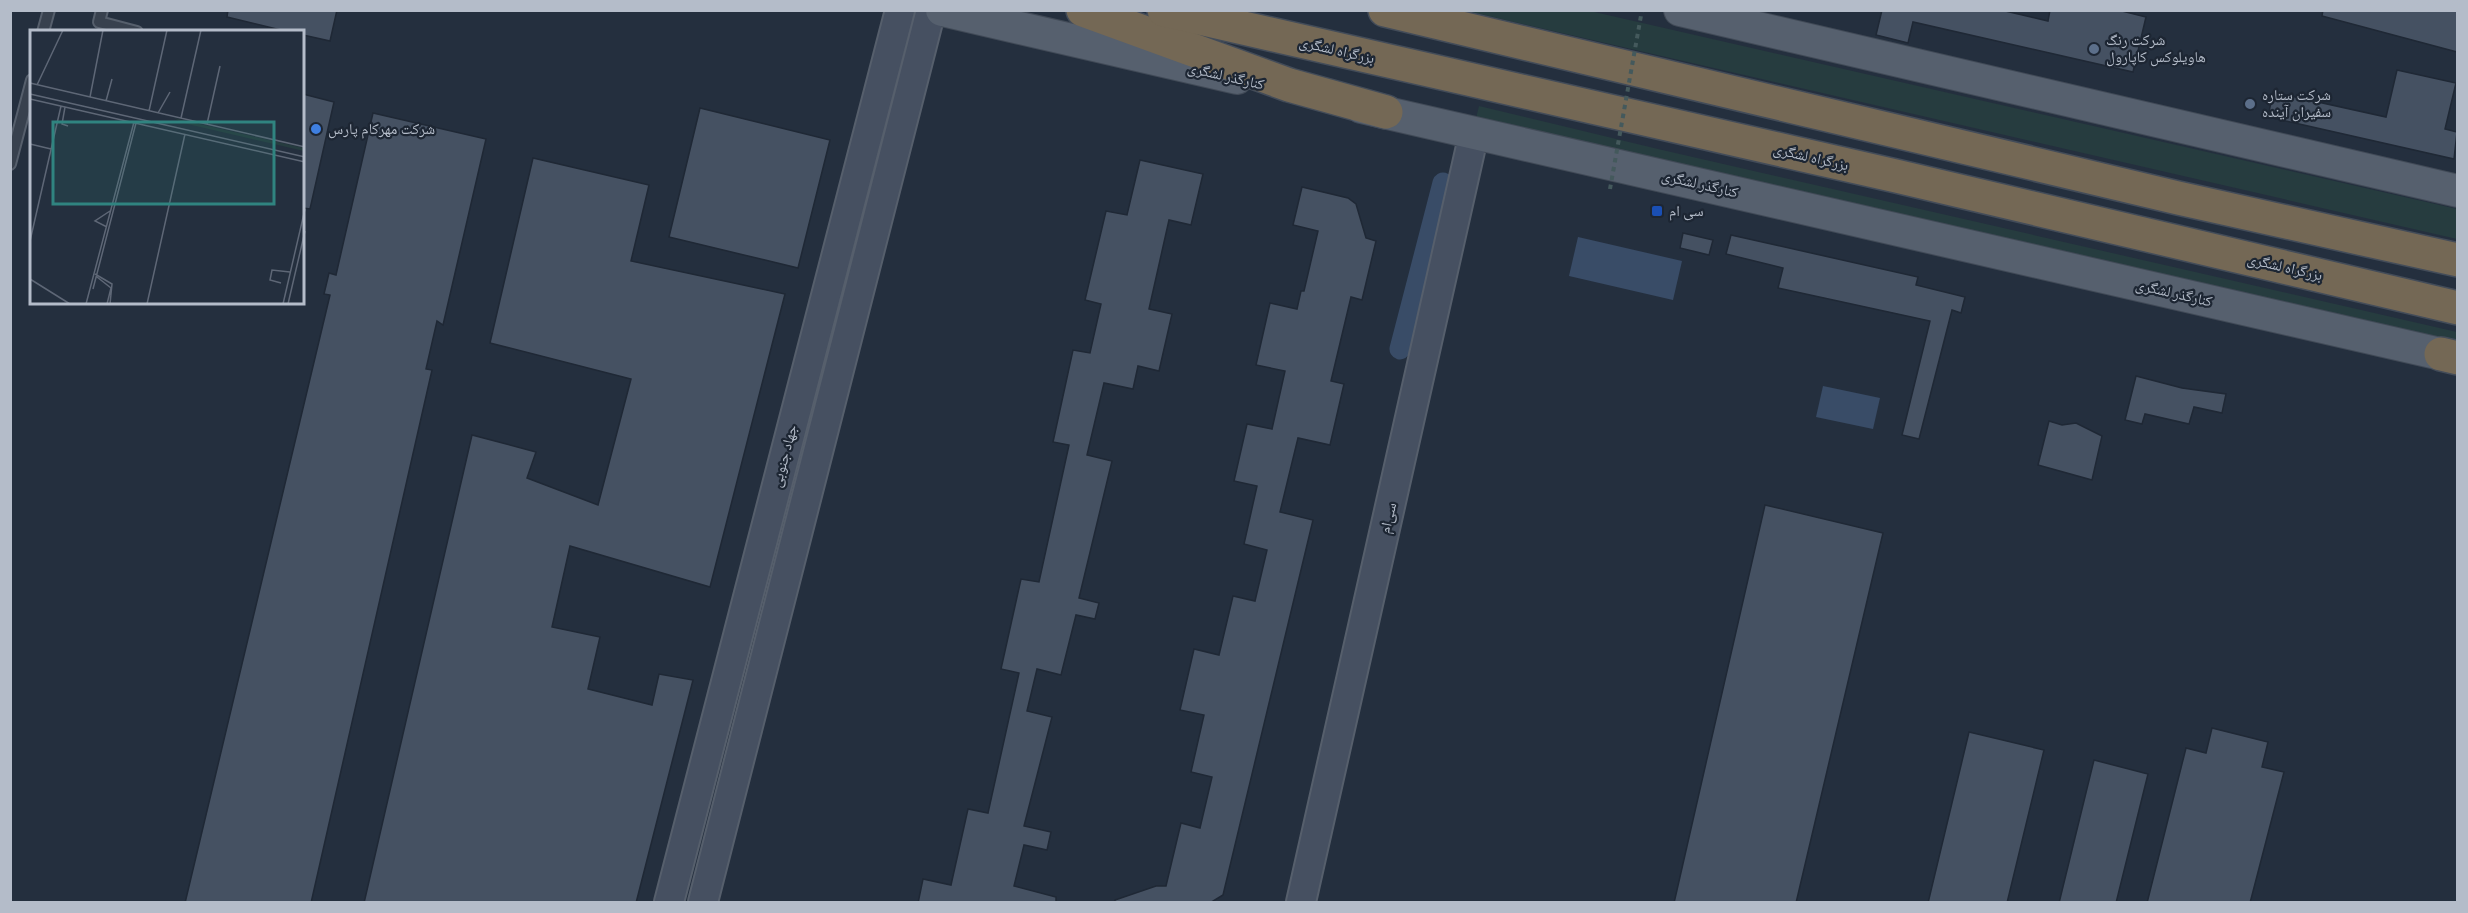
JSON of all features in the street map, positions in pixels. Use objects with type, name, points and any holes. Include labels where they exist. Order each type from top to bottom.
[{"type":"highway","points":[[1083,10],[1289,85],[1386,112]]},
{"type":"highway","name":"بزرگراه لشگری","points":[[1164,10],[1907,179],[2457,308]]},
{"type":"highway","points":[[1385,10],[2178,198],[2457,260]]},
{"type":"main road","name":"کنارگذر لشگری","points":[[942,10],[2452,357]]},
{"type":"main road","points":[[1680,10],[2457,190]]},
{"type":"street","name":"جهاد جنوبی","points":[[669,903],[900,10]]},
{"type":"street","points":[[703,903],[931,10]]},
{"type":"street","name":"سی‌ام","points":[[1301,903],[1474,132]]},
{"type":"lane","points":[[44,30],[49,10]]},
{"type":"lane","points":[[102,10],[99,22],[129,30]]},
{"type":"lane","points":[[10,164],[30,88]]},
{"type":"path","points":[[1610,189],[1642,10]]},
{"type":"green space","points":[[1466,11],[1590,11],[2457,209],[2457,239]]},
{"type":"green space","points":[[1479,106],[2457,332],[2457,350],[1474,126]]},
{"type":"water","points":[[1578,237],[1682,261],[1673,300],[1569,276]]},
{"type":"water","points":[[1823,386],[1880,398],[1873,429],[1816,417]]},
{"type":"building","points":[[228,10],[337,10],[330,41],[304,35],[304,30],[281,30],[227,17]]},
{"type":"building","points":[[1882,10],[2001,10],[2048,21],[2050,10],[2118,10],[2146,17],[2133,72],[1913,22],[1908,43],[1876,35]]},
{"type":"building","points":[[2323,10],[2457,10],[2457,52],[2322,16]]},
{"type":"building","points":[[2397,70],[2456,83],[2445,129],[2457,132],[2454,159],[2268,117],[2273,92],[2386,117]]},
{"type":"building","points":[[304,94],[334,102],[310,209],[304,208]]},
{"type":"building","points":[[700,108],[830,140],[798,268],[669,237]]},
{"type":"building","points":[[373,113],[486,139],[443,325],[437,321],[426,369],[432,370],[311,903],[185,903],[330,295],[324,294],[329,273],[336,275]]},
{"type":"building","points":[[533,158],[649,185],[631,261],[785,294],[710,587],[570,546],[552,627],[600,637],[588,689],[652,705],[659,674],[693,680],[636,903],[364,903],[472,435],[536,452],[527,478],[598,505],[631,379],[490,343]]},
{"type":"building","points":[[1140,160],[1203,174],[1191,225],[1169,220],[1149,309],[1172,314],[1159,371],[1138,366],[1133,389],[1104,383],[1087,455],[1112,461],[1079,598],[1099,603],[1095,619],[1076,615],[1061,675],[1037,669],[1027,711],[1052,717],[1024,826],[1051,832],[1047,850],[1024,845],[1014,886],[1056,897],[1056,903],[918,903],[923,879],[951,885],[968,809],[988,813],[1019,673],[1001,669],[1021,579],[1039,582],[1069,445],[1053,442],[1073,350],[1090,353],[1101,304],[1085,300],[1106,211],[1127,215]]},
{"type":"building","points":[[1302,187],[1348,198],[1356,204],[1366,238],[1376,241],[1362,300],[1351,297],[1331,381],[1344,384],[1330,445],[1298,438],[1280,512],[1313,520],[1223,895],[1210,903],[1115,903],[1115,900],[1156,886],[1166,886],[1181,823],[1200,828],[1212,777],[1191,772],[1204,715],[1180,710],[1194,649],[1219,655],[1233,596],[1255,601],[1267,550],[1244,544],[1257,486],[1234,481],[1247,424],[1272,429],[1285,371],[1256,365],[1270,303],[1297,309],[1301,291],[1304,291],[1318,231],[1293,225]]},
{"type":"building","points":[[1683,233],[1713,240],[1709,255],[1680,248]]},
{"type":"building","points":[[1731,235],[1918,277],[1916,285],[1965,297],[1961,313],[1952,310],[1919,439],[1902,435],[1930,321],[1778,288],[1783,268],[1726,254]]},
{"type":"building","points":[[2136,376],[2182,388],[2226,394],[2222,413],[2194,407],[2189,424],[2145,414],[2142,424],[2125,420]]},
{"type":"building","points":[[2049,421],[2062,425],[2076,423],[2102,436],[2092,480],[2038,465]]},
{"type":"building","points":[[1765,505],[1883,533],[1796,903],[1674,903]]},
{"type":"building","points":[[2212,728],[2268,742],[2262,767],[2284,772],[2250,903],[2147,903],[2186,748],[2206,753]]},
{"type":"building","points":[[1969,732],[2044,750],[2007,903],[1928,903]]},
{"type":"building","points":[[2094,760],[2148,774],[2116,903],[2059,903]]},
{"type":"waterway","points":[[1400,349],[1443,183]]},
{"type":"place","name":"شرکت رنگ هاویلوکس کاپارول","points":[[2094,49]]},
{"type":"place","name":"شرکت ستاره سفیران آینده","points":[[2250,104]]},
{"type":"place","name":"شرکت مهرکام پارس","points":[[316,129]]},
{"type":"place","name":"سی ام","points":[[1657,211]]}]
